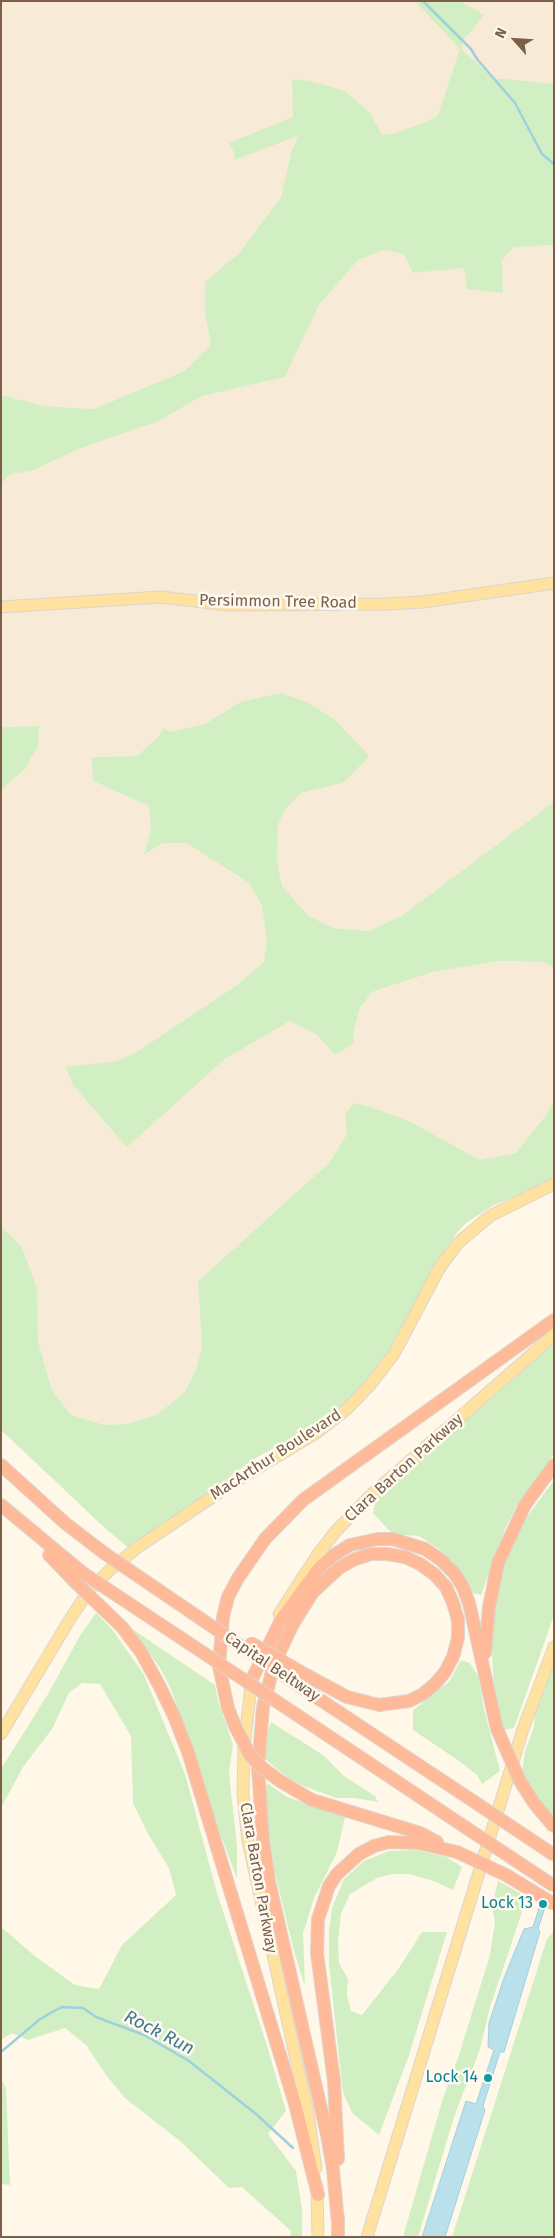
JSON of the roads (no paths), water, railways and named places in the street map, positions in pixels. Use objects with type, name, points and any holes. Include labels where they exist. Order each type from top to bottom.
[{"type":"highway","points":[[554,1320],[303,1500],[265,1539],[238,1578],[228,1597],[222,1616],[219,1641],[219,1666],[228,1708],[250,1754],[260,1766],[280,1781],[312,1800],[420,1833],[506,1875],[554,1904]]},
{"type":"highway","name":"Capital Beltway","points":[[1,1465],[58,1517],[104,1553],[162,1592],[306,1682],[554,1855]]},
{"type":"highway","points":[[484,1671],[486,1625],[498,1563],[525,1505],[554,1465]]},
{"type":"highway","name":"Capital Beltway","points":[[1,1505],[79,1578],[297,1715],[554,1886]]},
{"type":"highway","points":[[251,1681],[282,1618],[318,1568],[334,1555],[350,1545],[378,1539],[393,1539],[425,1549],[441,1560],[454,1573],[469,1603],[497,1729],[520,1781],[534,1803],[554,1827]]},
{"type":"highway","points":[[306,1682],[371,1704],[393,1704],[423,1694],[445,1672],[453,1657],[458,1638],[458,1620],[446,1587],[434,1574],[420,1564],[405,1557],[371,1554],[339,1568],[313,1592],[293,1624],[274,1664],[263,1708],[258,1768],[263,1840],[269,1881],[327,2135],[333,2170],[338,2223]]},
{"type":"highway","points":[[79,1578],[141,1652],[174,1716],[188,1752],[295,2104],[318,2195]]},
{"type":"highway","points":[[338,2237],[338,2169],[334,2089],[317,1953],[318,1918],[329,1886],[337,1874],[360,1854],[374,1846],[403,1841],[458,1852]]},
{"type":"main road","name":"Persimmon Tree Road","points":[[1,606],[161,597],[237,605],[388,604],[423,602],[554,583]]},
{"type":"main road","name":"MacArthur Boulevard","points":[[1,1734],[90,1589],[111,1569],[146,1542],[233,1483],[316,1433],[347,1409],[370,1385],[394,1354],[440,1267],[458,1243],[490,1216],[554,1184]]},
{"type":"main road","name":"Clara Barton Parkway","points":[[318,2237],[318,2195],[308,2114],[248,1841],[243,1794],[244,1747],[251,1681],[257,1659],[278,1616],[298,1582],[336,1531],[372,1494],[554,1335]]},
{"type":"main road","points":[[367,2237],[523,1729],[554,1647]]},
{"type":"water","points":[[552,1867],[554,1879],[538,1929],[540,1932],[504,2052],[500,2052],[483,2106],[485,2110],[445,2237],[422,2237],[466,2101],[476,2104],[494,2050],[488,2047],[489,2023],[504,1978],[524,1929],[533,1927]]},
{"type":"waterway","points":[[423,1],[471,49],[477,59],[515,103],[542,154],[554,164]]},
{"type":"waterway","name":"Rock Run","points":[[1,2052],[39,2020],[52,2012],[62,2007],[83,2008],[96,2017],[144,2035],[189,2061],[256,2114],[293,2148]]},
{"type":"place","name":"Lock 13","points":[[543,1904]]},
{"type":"place","name":"Lock 14","points":[[488,2078]]}]
